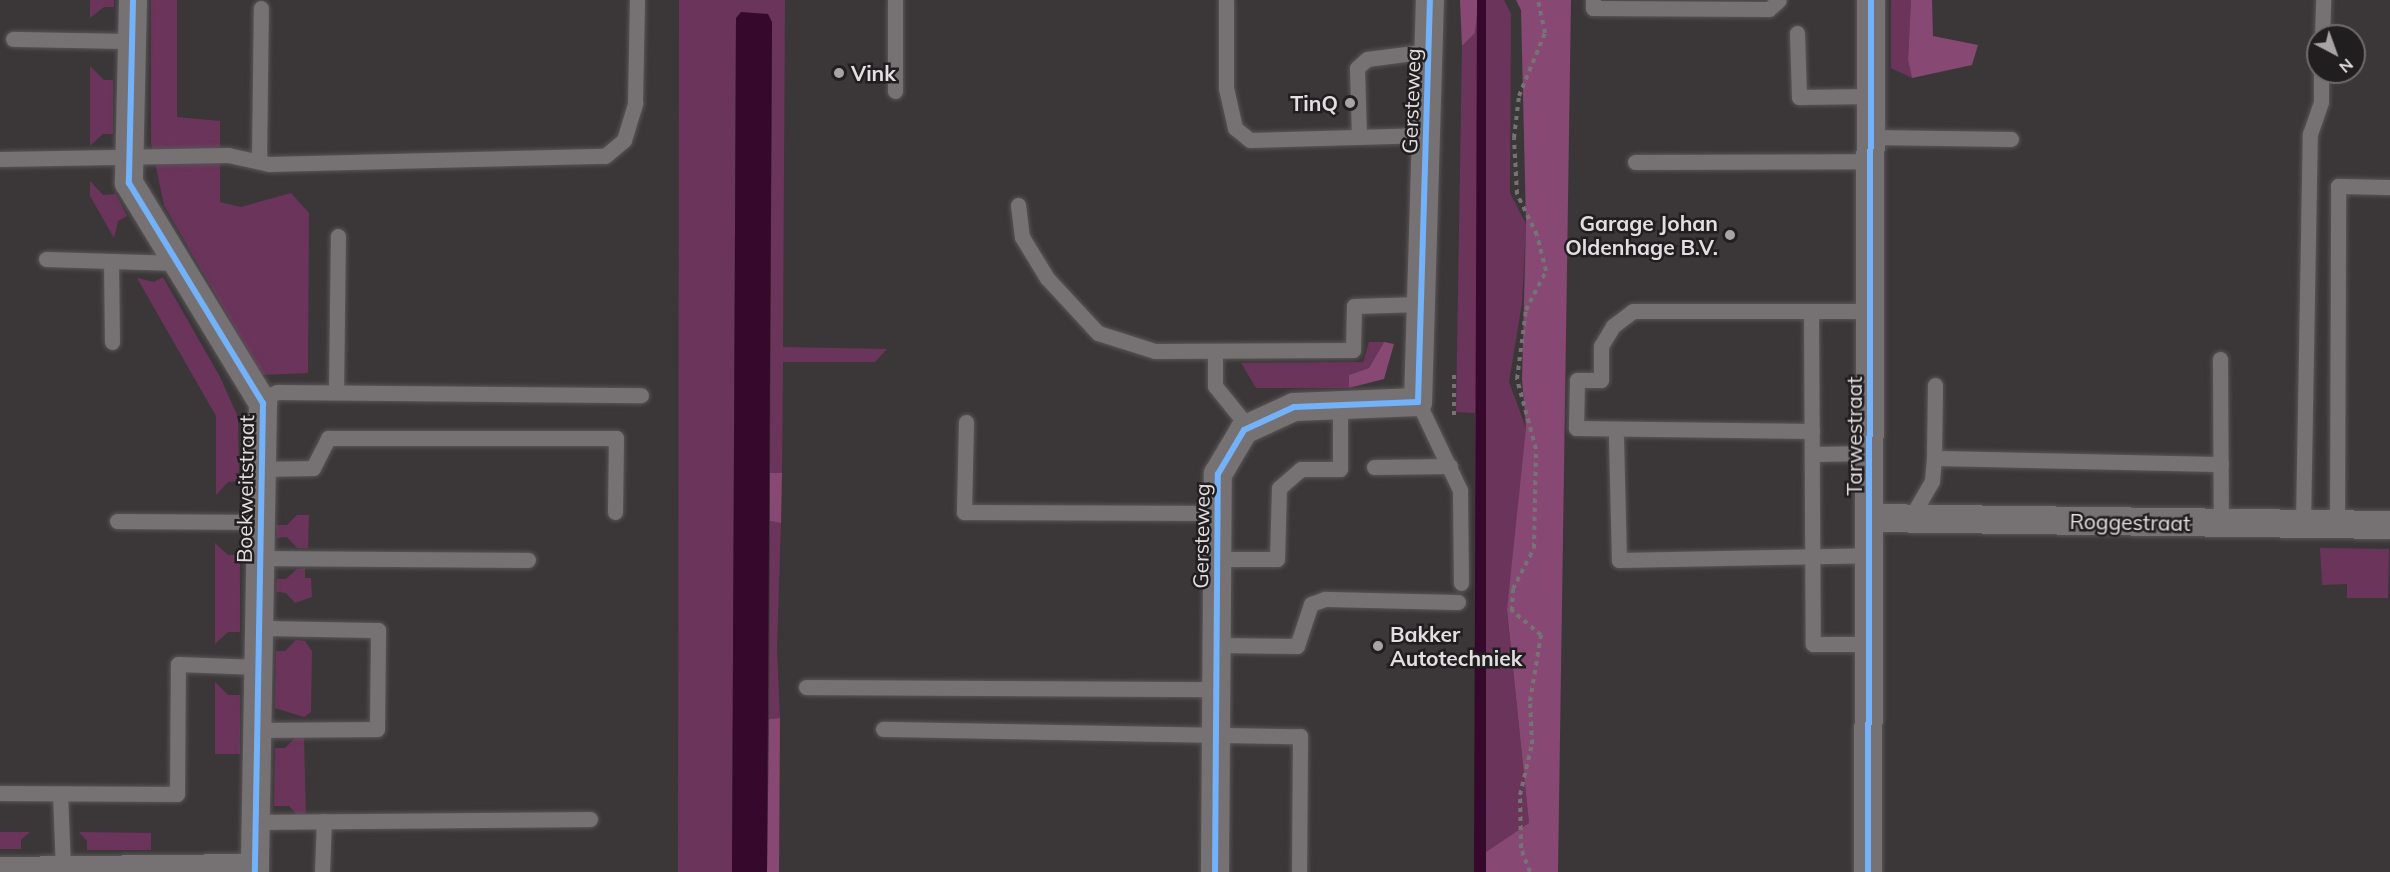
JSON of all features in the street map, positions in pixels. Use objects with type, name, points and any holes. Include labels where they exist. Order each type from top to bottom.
[{"type":"street","name":"Boekweitstraat","points":[[133,0],[129,183],[260,399],[262,469],[255,870]]},
{"type":"street","name":"Gersteweg","points":[[1418,402],[1430,0]]},
{"type":"street","name":"Tarwestraat","points":[[1868,872],[1871,0]]},
{"type":"street","points":[[1248,428],[1294,407],[1418,402]]},
{"type":"street","name":"Gersteweg","points":[[1215,872],[1218,474],[1248,428]]},
{"type":"street","name":"Roggestraat","points":[[1870,518],[2390,525]]},
{"type":"street","points":[[0,871],[255,870]]},
{"type":"lane","points":[[0,159],[228,155],[259,161],[605,156],[624,140],[635,103],[637,0]]},
{"type":"lane","points":[[895,0],[895,91]]},
{"type":"lane","points":[[1226,0],[1226,88],[1235,128],[1250,140],[1426,135]]},
{"type":"lane","points":[[1593,0],[1593,8],[1769,9],[1779,0]]},
{"type":"lane","points":[[2322,24],[2323,0]]},
{"type":"lane","points":[[259,161],[261,8]]},
{"type":"lane","points":[[1797,33],[1799,97],[1871,96]]},
{"type":"lane","points":[[13,39],[132,41]]},
{"type":"lane","points":[[1359,136],[1357,68],[1376,57],[1429,51]]},
{"type":"lane","points":[[2303,524],[2310,134],[2321,102],[2321,84]]},
{"type":"lane","points":[[1635,162],[2012,139]]},
{"type":"lane","points":[[2337,524],[2338,186],[2390,187]]},
{"type":"lane","points":[[1018,204],[1022,237],[1047,278],[1098,333],[1155,351],[1353,350],[1354,306],[1421,304]]},
{"type":"lane","points":[[336,392],[338,236]]},
{"type":"lane","points":[[46,259],[178,263]]},
{"type":"lane","points":[[111,261],[112,342]]},
{"type":"lane","points":[[1812,431],[1576,428],[1577,380],[1601,380],[1601,346],[1613,326],[1634,311],[1870,312]]},
{"type":"lane","points":[[1811,311],[1814,644],[1869,644]]},
{"type":"lane","points":[[1215,351],[1215,386],[1248,428]]},
{"type":"lane","points":[[2220,359],[2221,523]]},
{"type":"lane","points":[[1910,519],[1932,481],[1935,385]]},
{"type":"lane","points":[[260,399],[277,392],[641,395]]},
{"type":"lane","points":[[1418,402],[1460,490],[1461,583]]},
{"type":"lane","points":[[1218,559],[1277,559],[1279,488],[1301,469],[1340,469],[1340,405]]},
{"type":"lane","points":[[966,422],[964,512],[1218,513]]},
{"type":"lane","points":[[262,469],[314,468],[328,438],[616,438],[615,512]]},
{"type":"lane","points":[[1616,438],[1618,560],[1870,555]]},
{"type":"lane","points":[[1812,454],[1870,453]]},
{"type":"lane","points":[[1934,458],[2221,464]]},
{"type":"lane","points":[[1374,467],[1450,466]]},
{"type":"lane","points":[[117,521],[261,522]]},
{"type":"lane","points":[[261,558],[528,560]]},
{"type":"lane","points":[[1217,645],[1297,646],[1311,604],[1325,599],[1458,602]]},
{"type":"lane","points":[[258,730],[377,729],[378,630],[259,628]]},
{"type":"lane","points":[[0,793],[177,794],[178,664],[258,667]]},
{"type":"lane","points":[[806,687],[1216,688]]},
{"type":"lane","points":[[883,729],[1300,736],[1299,872]]},
{"type":"lane","points":[[60,794],[63,870]]},
{"type":"lane","points":[[256,822],[590,819]]},
{"type":"lane","points":[[322,872],[324,821]]},
{"type":"path","points":[[1530,872],[1521,848],[1520,795],[1532,744],[1530,701],[1541,635],[1512,611],[1513,589],[1534,548],[1535,460],[1516,379],[1526,310],[1546,271],[1537,235],[1517,194],[1514,138],[1519,96],[1545,33],[1538,0]]},
{"type":"shaded area","points":[[90,0],[114,0],[114,7],[104,7],[90,18]]},
{"type":"shaded area","points":[[151,0],[177,0],[177,117],[220,121],[220,202],[241,207],[291,193],[309,213],[308,373],[262,375],[164,205],[151,143]]},
{"type":"shaded area","points":[[679,0],[785,0],[783,347],[887,349],[875,362],[783,362],[782,473],[770,473],[772,22],[736,18],[732,872],[678,872]]},
{"type":"shaded area","points":[[1460,0],[1477,0],[1478,5],[1475,33],[1462,46]]},
{"type":"shaded area","points":[[1477,0],[1504,0],[1511,14],[1510,193],[1526,224],[1522,303],[1509,382],[1526,428],[1527,546],[1507,611],[1529,823],[1486,852],[1486,624],[1476,624],[1475,413],[1456,412],[1462,46],[1475,33]]},
{"type":"shaded area","points":[[1477,0],[1486,0],[1486,872],[1474,872]]},
{"type":"shaded area","points":[[1516,0],[1571,0],[1558,872],[1486,872],[1486,852],[1529,823],[1507,610],[1526,428],[1522,379],[1526,224],[1521,10]]},
{"type":"shaded area","points":[[1891,0],[1911,0],[1908,60],[1912,78],[1891,68]]},
{"type":"shaded area","points":[[1911,0],[1932,0],[1933,36],[1978,45],[1972,65],[1912,78],[1908,60]]},
{"type":"shaded area","points":[[741,12],[768,14],[772,22],[767,872],[732,872],[736,18]]},
{"type":"shaded area","points":[[90,66],[104,80],[113,80],[113,134],[103,134],[90,146]]},
{"type":"shaded area","points":[[90,181],[103,195],[116,194],[127,216],[118,221],[114,238],[90,196]]},
{"type":"shaded area","points":[[163,277],[220,377],[238,417],[239,481],[228,482],[216,495],[216,416],[137,278],[154,282]]},
{"type":"shaded area","points":[[1369,342],[1384,342],[1369,368],[1349,375],[1349,388],[1256,388],[1241,363],[1363,362]]},
{"type":"shaded area","points":[[1384,342],[1394,344],[1384,379],[1349,388],[1349,375],[1369,368]]},
{"type":"shaded area","points":[[770,473],[782,473],[781,523],[770,521]]},
{"type":"shaded area","points":[[297,515],[309,515],[308,548],[297,548],[287,537],[277,538],[276,525],[287,525]]},
{"type":"shaded area","points":[[770,521],[781,523],[777,648],[780,718],[769,719]]},
{"type":"shaded area","points":[[215,543],[228,555],[240,555],[240,632],[228,632],[215,644]]},
{"type":"shaded area","points":[[2320,548],[2389,549],[2388,598],[2347,598],[2347,584],[2322,585]]},
{"type":"shaded area","points":[[305,568],[305,578],[311,578],[312,597],[295,603],[286,593],[276,592],[277,579],[286,579],[297,569]]},
{"type":"shaded area","points":[[296,640],[305,641],[312,651],[311,712],[304,717],[275,708],[276,651],[285,651]]},
{"type":"shaded area","points":[[215,682],[228,695],[240,695],[240,754],[215,754]]},
{"type":"shaded area","points":[[780,718],[779,872],[767,872],[769,719]]},
{"type":"shaded area","points":[[296,737],[304,737],[306,817],[299,817],[289,806],[274,806],[275,748],[285,748]]},
{"type":"shaded area","points":[[0,832],[30,832],[21,840],[21,849],[0,849]]},
{"type":"shaded area","points":[[79,832],[151,833],[151,850],[87,850],[87,841]]},
{"type":"cycle path","points":[[133,0],[129,183],[263,403],[255,872]]},
{"type":"cycle path","points":[[1215,872],[1218,474],[1244,430],[1294,407],[1418,402],[1430,0]]},
{"type":"cycle path","points":[[1868,872],[1871,0]]},
{"type":"place","name":"Vink","points":[[839,73]]},
{"type":"place","name":"TinQ","points":[[1350,103]]},
{"type":"place","name":"Garage Johan Oldenhage B.V.","points":[[1730,235]]},
{"type":"place","name":"Bakker Autotechniek","points":[[1378,646]]}]
